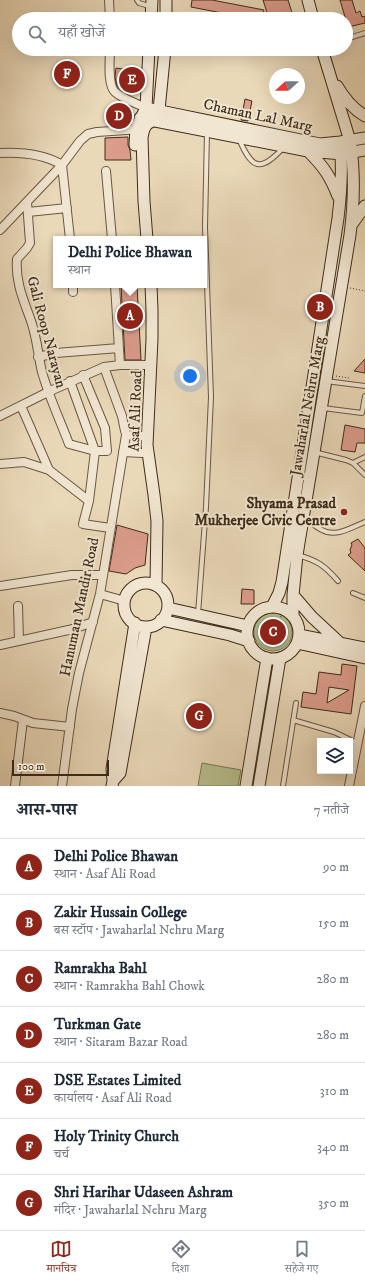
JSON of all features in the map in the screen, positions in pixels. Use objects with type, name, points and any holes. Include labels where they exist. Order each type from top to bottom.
[{"type":"main road","points":[[166,0],[166,12]]},
{"type":"main road","points":[[308,0],[311,12]]},
{"type":"main road","points":[[142,236],[137,179],[140,125],[146,108],[149,56]]},
{"type":"main road","points":[[140,125],[154,120],[160,110],[164,56]]},
{"type":"main road","name":"Jawaharlal Nehru Marg","points":[[298,639],[298,625],[293,616],[293,595],[297,555],[352,224],[353,195],[347,154],[331,77],[324,56]]},
{"type":"main road","points":[[331,77],[343,96],[357,111],[365,116]]},
{"type":"main road","points":[[146,108],[160,110]]},
{"type":"main road","name":"Chaman Lal Marg","points":[[160,110],[320,144],[345,142],[365,138]]},
{"type":"main road","name":"Chaman Lal Marg","points":[[154,120],[308,151]]},
{"type":"main road","points":[[140,125],[142,137],[147,236]]},
{"type":"main road","points":[[308,151],[347,154],[365,150]]},
{"type":"main road","points":[[308,151],[320,163],[330,178],[340,201]]},
{"type":"main road","name":"Jawaharlal Nehru Marg","points":[[272,607],[279,593],[282,582],[347,154]]},
{"type":"main road","points":[[352,224],[365,206]]},
{"type":"main road","name":"Asaf Ali Road","points":[[145,288],[147,310],[146,365],[142,453],[149,495],[153,584]]},
{"type":"main road","name":"Asaf Ali Road","points":[[151,288],[152,339],[147,445],[157,522],[153,584]]},
{"type":"main road","points":[[143,583],[153,584],[162,590],[168,602],[168,608],[166,614],[161,620],[152,626],[146,627],[134,623],[126,614],[125,601],[131,589],[136,585],[143,583]]},
{"type":"main road","points":[[293,595],[312,617],[340,643]]},
{"type":"main road","points":[[293,616],[272,607],[261,610],[253,617],[248,626],[249,641],[254,651],[260,655],[267,658],[280,658],[288,654],[298,639]]},
{"type":"main road","points":[[168,608],[248,626]]},
{"type":"main road","points":[[161,620],[230,635],[249,641]]},
{"type":"main road","points":[[113,784],[112,769],[134,623]]},
{"type":"main road","points":[[113,784],[120,773],[146,627]]},
{"type":"main road","points":[[298,639],[340,643],[365,648]]},
{"type":"main road","points":[[298,639],[365,658]]},
{"type":"main road","points":[[246,786],[267,658]]},
{"type":"main road","points":[[259,786],[280,658]]},
{"type":"street","points":[[109,0],[110,12]]},
{"type":"street","points":[[110,56],[111,86],[122,96],[146,108]]},
{"type":"street","points":[[0,230],[62,165],[80,141],[88,134],[140,125]]},
{"type":"street","points":[[0,153],[24,153],[44,156],[53,159],[62,165],[70,236]]},
{"type":"street","points":[[106,171],[112,236]]},
{"type":"street","name":"Gali Roop Narayan","points":[[27,202],[30,243],[17,259],[16,266],[20,293],[36,338],[38,357],[48,392],[69,444],[95,451]]},
{"type":"street","points":[[28,212],[67,208]]},
{"type":"street","points":[[115,288],[120,365]]},
{"type":"street","points":[[38,357],[56,353],[119,348]]},
{"type":"street","points":[[0,416],[48,392],[104,367],[120,365],[146,365]]},
{"type":"street","name":"Hanuman Mandir Road","points":[[62,786],[79,673],[100,594],[125,433],[122,416],[104,367]]},
{"type":"street","points":[[83,376],[105,428],[107,451],[95,451]]},
{"type":"street","points":[[70,382],[95,451],[88,501],[83,524],[110,528]]},
{"type":"street","points":[[21,406],[49,470]]},
{"type":"street","points":[[125,433],[142,436]]},
{"type":"street","points":[[123,452],[142,453]]},
{"type":"street","points":[[0,464],[24,462],[49,470],[88,501]]},
{"type":"street","points":[[0,586],[72,575],[103,575]]},
{"type":"street","points":[[100,594],[125,601]]},
{"type":"street","points":[[18,606],[20,640]]},
{"type":"street","points":[[0,645],[72,629],[93,622]]},
{"type":"street","points":[[349,786],[365,706]]},
{"type":"street","points":[[0,713],[44,725],[70,727]]},
{"type":"street","points":[[15,786],[23,720]]},
{"type":"lane","points":[[137,0],[139,3],[152,3]]},
{"type":"lane","points":[[353,37],[365,33]]},
{"type":"lane","points":[[206,236],[207,131]]},
{"type":"lane","points":[[238,138],[248,159],[258,164],[264,164],[284,147]]},
{"type":"lane","points":[[198,614],[206,508],[211,397],[207,271]]},
{"type":"lane","points":[[326,378],[365,386]]},
{"type":"lane","points":[[321,408],[362,413],[365,396]]},
{"type":"lane","points":[[314,452],[338,457],[353,463],[365,475]]},
{"type":"lane","points":[[353,463],[365,457]]},
{"type":"lane","points":[[303,517],[323,531],[332,533],[342,531],[365,522]]},
{"type":"lane","points":[[297,555],[312,559],[321,564],[338,581]]},
{"type":"lane","points":[[353,593],[365,598]]},
{"type":"lane","points":[[283,786],[296,703]]},
{"type":"lane","points":[[293,720],[334,732],[358,743]]},
{"type":"path","points":[[342,287],[365,291]]},
{"type":"path","points":[[326,378],[350,378]]},
{"type":"path","points":[[282,612],[292,627],[293,634],[291,642],[287,648],[278,653],[263,651],[258,647],[253,639],[252,631],[254,624],[259,618],[266,614],[282,612]]},
{"type":"path","points":[[276,628],[282,612]]},
{"type":"green space","points":[[269,613],[277,613],[287,618],[291,625],[291,639],[287,646],[277,651],[269,651],[259,646],[257,643],[254,636],[254,628],[259,618],[262,616]]},
{"type":"green space","points":[[202,763],[241,770],[238,786],[198,786]]},
{"type":"building","points":[[192,0],[212,0],[264,10],[264,12],[217,12],[191,7]]},
{"type":"building","points":[[263,0],[288,0],[292,12],[267,12]]},
{"type":"building","points":[[340,0],[352,0],[356,13],[360,11],[362,17],[365,16],[365,23],[353,26],[353,12],[344,12]]},
{"type":"building","points":[[116,68],[141,72],[138,89],[128,94],[117,86],[115,77]]},
{"type":"building","points":[[245,99],[252,101],[248,121],[241,120]]},
{"type":"building","points":[[124,106],[128,109],[125,115],[128,121],[127,123],[114,122],[114,109]]},
{"type":"building","points":[[128,137],[131,160],[105,160],[105,138]]},
{"type":"building","points":[[121,288],[137,288],[141,360],[125,360]]},
{"type":"building","points":[[365,359],[365,373],[354,371]]},
{"type":"building","points":[[345,425],[365,429],[365,443],[357,443],[355,452],[341,450]]},
{"type":"building","points":[[117,525],[148,534],[145,565],[135,568],[126,574],[109,571]]},
{"type":"building","points":[[358,539],[365,548],[365,571],[348,555],[351,553],[351,543]]},
{"type":"building","points":[[242,589],[254,590],[254,604],[241,604]]},
{"type":"building","points":[[342,664],[357,666],[351,714],[301,707],[303,692],[316,694],[319,672],[341,675]],"holes":[[[329,687],[349,690],[327,703]]]},
{"type":"place","name":"Holy Trinity Church","points":[[67,74]]},
{"type":"place","name":"DSE Estates Limited","points":[[132,80]]},
{"type":"place","name":"Turkman Gate","points":[[119,116]]},
{"type":"place","name":"Zakir Hussain College","points":[[320,307]]},
{"type":"place","name":"Delhi Police Bhawan","points":[[130,316]]},
{"type":"place","name":"Shyama Prasad Mukherjee Civic Centre","points":[[344,512]]},
{"type":"place","name":"Ramrakha Bahl","points":[[273,632]]},
{"type":"place","name":"Shri Harihar Udaseen Ashram","points":[[199,716]]}]
